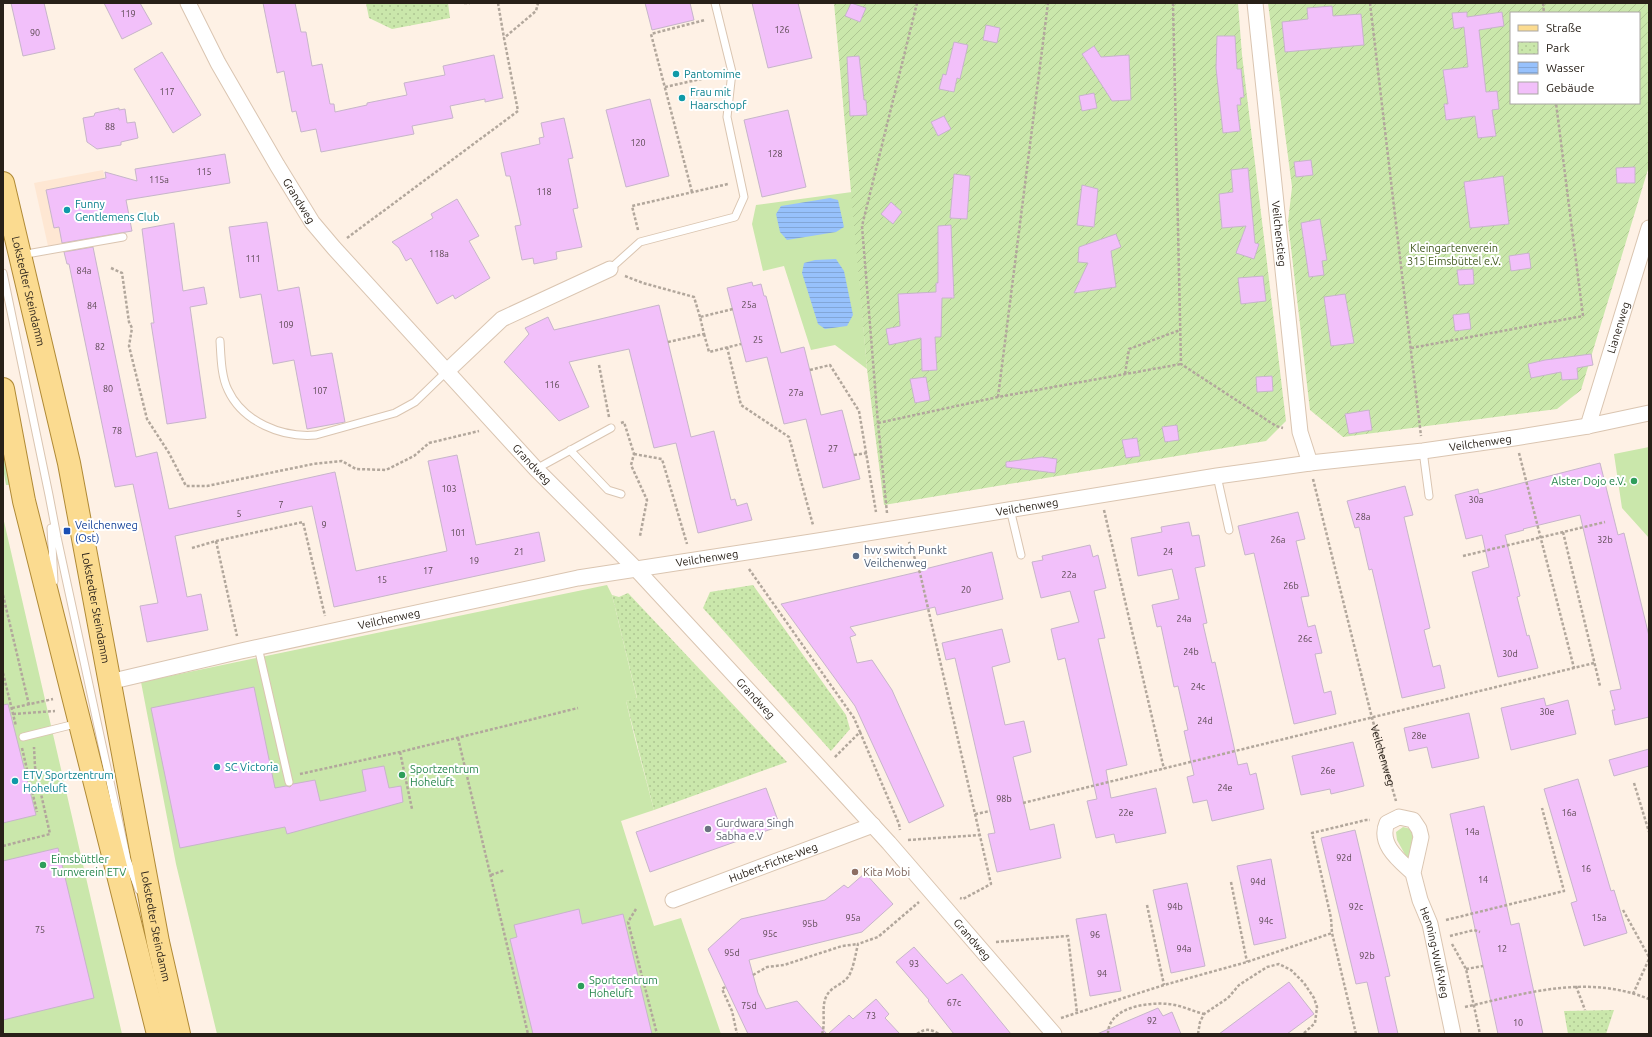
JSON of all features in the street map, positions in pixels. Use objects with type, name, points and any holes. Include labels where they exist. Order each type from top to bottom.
[{"type":"main road","name":"Lokstedter Steindamm","points":[[3,183],[69,463],[158,942],[179,1034]]},
{"type":"main road","name":"Lokstedter Steindamm","points":[[3,389],[24,501],[158,1034]]},
{"type":"street","name":"Grandweg","points":[[188,3],[218,63],[312,222],[446,372],[498,426],[536,469],[637,570],[873,825],[896,843],[977,944],[1050,1029]]},
{"type":"street","name":"Veilchenstieg","points":[[1255,3],[1300,432],[1310,463]]},
{"type":"street","name":"Lianenweg","points":[[1588,426],[1649,228]]},
{"type":"street","points":[[446,372],[502,319],[610,269]]},
{"type":"street","name":"Veilchenweg","points":[[109,682],[241,650],[578,578],[738,554],[1217,476],[1310,463],[1423,451],[1514,438],[1588,426],[1649,413]]},
{"type":"street","points":[[1385,826],[1387,823],[1399,817],[1413,820],[1419,829],[1421,837],[1412,873]]},
{"type":"street","name":"Hubert-Fichte-Weg","points":[[673,900],[873,825]]},
{"type":"street","name":"Henning-Wulf-Weg","points":[[1385,826],[1384,837],[1396,857],[1412,873],[1420,900],[1430,924],[1453,1034]]},
{"type":"lane","points":[[610,269],[640,242],[735,217],[744,197],[727,117],[732,72],[715,3]]},
{"type":"lane","points":[[19,256],[123,237]]},
{"type":"lane","points":[[3,273],[58,545],[127,860],[158,942]]},
{"type":"lane","points":[[220,341],[222,364],[227,389],[248,416],[263,425],[286,433],[303,436],[316,435],[395,414],[416,402],[446,372]]},
{"type":"lane","points":[[536,469],[611,428]]},
{"type":"lane","points":[[570,450],[608,490],[621,494]]},
{"type":"lane","points":[[1423,451],[1429,496]]},
{"type":"lane","points":[[1217,476],[1229,530]]},
{"type":"lane","points":[[49,495],[56,625]]},
{"type":"lane","points":[[1010,510],[1021,555]]},
{"type":"lane","points":[[258,647],[288,782]]},
{"type":"lane","points":[[23,737],[81,723]]},
{"type":"path","points":[[464,3],[470,3]]},
{"type":"path","points":[[334,248],[518,112],[498,3]]},
{"type":"path","points":[[504,38],[536,11],[538,3]]},
{"type":"path","points":[[917,3],[862,226],[878,422],[896,528],[920,572],[981,836]]},
{"type":"path","points":[[998,397],[1048,3]]},
{"type":"path","points":[[1173,3],[1181,364]]},
{"type":"path","points":[[1370,3],[1423,451]]},
{"type":"path","points":[[692,192],[651,34],[719,17]]},
{"type":"path","points":[[665,87],[732,72]]},
{"type":"path","points":[[1411,348],[1583,316],[1556,104]]},
{"type":"path","points":[[640,242],[632,206],[741,181]]},
{"type":"path","points":[[610,269],[642,283],[694,297],[709,352],[742,344]]},
{"type":"path","points":[[700,317],[733,309]]},
{"type":"path","points":[[1125,374],[1129,349],[1180,330]]},
{"type":"path","points":[[668,342],[704,334]]},
{"type":"path","points":[[727,347],[741,405],[789,437],[818,541]]},
{"type":"path","points":[[878,422],[998,397],[1181,364],[1276,426],[1300,432]]},
{"type":"path","points":[[599,365],[611,428]]},
{"type":"path","points":[[810,370],[830,365],[859,411],[876,512]]},
{"type":"path","points":[[624,422],[634,454],[631,465],[646,500],[640,536]]},
{"type":"path","points":[[1514,438],[1574,668]]},
{"type":"path","points":[[854,455],[867,453]]},
{"type":"path","points":[[634,454],[662,459],[687,544]]},
{"type":"path","name":"Veilchenweg","points":[[1310,463],[1372,718],[1394,790]]},
{"type":"path","points":[[1100,496],[1164,769]]},
{"type":"path","points":[[192,548],[216,541],[303,522],[329,632]]},
{"type":"path","points":[[1463,556],[1605,522]]},
{"type":"path","points":[[1563,532],[1600,686]]},
{"type":"path","points":[[216,541],[241,650]]},
{"type":"path","points":[[738,554],[854,718],[899,824],[896,843],[981,836]]},
{"type":"path","points":[[3,595],[29,705]]},
{"type":"path","points":[[1023,803],[1594,663]]},
{"type":"path","points":[[52,699],[12,711],[55,711]]},
{"type":"path","points":[[296,775],[400,752],[578,708]]},
{"type":"path","points":[[822,770],[860,732]]},
{"type":"path","points":[[458,738],[528,1034]]},
{"type":"path","points":[[3,846],[50,834],[35,767],[34,746]]},
{"type":"path","points":[[400,752],[412,809]]},
{"type":"path","points":[[1634,783],[1649,832]]},
{"type":"path","points":[[1430,924],[1564,891],[1542,808]]},
{"type":"path","points":[[963,899],[991,884],[976,814],[990,810]]},
{"type":"path","points":[[1356,1034],[1332,933],[1331,918],[1312,833],[1366,820],[1385,826]]},
{"type":"path","points":[[491,875],[505,870]]},
{"type":"path","points":[[1231,882],[1247,962]]},
{"type":"path","points":[[753,975],[767,967],[784,964],[842,946],[858,944],[878,937],[919,902]]},
{"type":"path","points":[[1147,905],[1164,985]]},
{"type":"path","points":[[636,910],[628,922],[657,1034]]},
{"type":"path","points":[[1623,910],[1649,958],[1633,994]]},
{"type":"path","points":[[1480,932],[1474,930],[1448,936],[1466,969],[1480,1034]]},
{"type":"path","points":[[1050,1029],[1077,1013],[1164,985],[1247,962],[1332,933]]},
{"type":"path","points":[[977,944],[1068,936],[1077,1013]]},
{"type":"path","points":[[822,1034],[824,1028],[825,1000],[830,990],[845,981],[850,976],[858,944]]},
{"type":"path","points":[[1198,1034],[1200,1022],[1204,1014],[1228,998],[1239,985],[1267,967],[1279,964],[1291,970],[1304,983],[1314,998],[1317,1007],[1315,1023],[1303,1034]]},
{"type":"path","points":[[1466,969],[1483,966]]},
{"type":"path","points":[[1448,1010],[1550,989],[1576,986],[1619,989],[1649,999]]},
{"type":"path","points":[[1576,986],[1585,1010]]},
{"type":"path","points":[[725,987],[722,989],[732,1011],[737,1034]]},
{"type":"path","points":[[1108,1034],[1111,1022],[1116,1015],[1134,1007],[1153,1004],[1167,1004],[1181,1006],[1204,1014]]},
{"type":"path","points":[[917,1034],[923,1030],[932,1030],[939,1034]]},
{"type":"shaded area","points":[[103,170],[116,234],[48,246],[34,183]]},
{"type":"green space","points":[[366,3],[448,3],[450,18],[392,29],[369,18]]},
{"type":"green space","points":[[834,3],[1238,3],[1242,55],[1286,421],[1266,441],[884,505],[867,369]]},
{"type":"green space","name":"Kleingartenverein 315 Eimsbüttel e.V.","points":[[1268,3],[1649,3],[1649,166],[1581,390],[1557,409],[1343,437],[1310,410],[1288,222],[1292,187]]},
{"type":"green space","points":[[852,192],[867,369],[835,345],[811,350],[784,266],[763,271],[752,224],[756,205]]},
{"type":"green space","points":[[3,445],[11,485],[6,485],[3,468]]},
{"type":"green space","name":"Alster Dojo e.V.","points":[[1649,447],[1649,538],[1622,508],[1614,454]]},
{"type":"green space","name":"Eimsbüttler Turnverein ETV","points":[[3,517],[122,1034],[3,1034]]},
{"type":"green space","name":"Sportzentrum Hoheluft","points":[[607,585],[612,595],[637,699],[626,701],[654,810],[621,821],[654,926],[681,918],[721,1034],[217,1034],[176,864],[141,682]]},
{"type":"green space","points":[[753,585],[846,715],[850,729],[831,751],[703,608],[710,592]]},
{"type":"green space","points":[[628,593],[787,762],[654,810],[626,701],[637,698],[612,595],[619,597]]},
{"type":"green space","points":[[1403,827],[1411,829],[1414,834],[1410,858],[1407,858],[1397,840],[1396,832]]},
{"type":"green space","points":[[1614,1010],[1606,1034],[1568,1034],[1564,1011]]},
{"type":"water","points":[[830,198],[838,200],[844,227],[836,232],[787,240],[780,232],[776,214],[781,206]]},
{"type":"water","points":[[836,259],[844,271],[853,315],[847,326],[825,329],[818,324],[802,273],[804,263],[815,260]]},
{"type":"building","points":[[11,3],[44,3],[55,49],[23,56]]},
{"type":"building","points":[[104,3],[140,3],[152,24],[122,39]]},
{"type":"building","points":[[263,3],[295,3],[301,32],[306,32],[312,66],[322,64],[330,104],[334,104],[335,112],[367,105],[367,103],[407,95],[404,83],[445,75],[443,66],[494,55],[503,98],[485,102],[485,99],[450,106],[453,118],[412,126],[414,134],[321,152],[316,129],[301,132],[296,111],[292,112],[284,71],[277,73]]},
{"type":"building","points":[[645,3],[690,3],[694,20],[652,30]]},
{"type":"building","points":[[752,3],[798,3],[812,58],[768,68]]},
{"type":"building","points":[[851,3],[866,8],[860,22],[845,16]]},
{"type":"building","points":[[1332,6],[1333,16],[1361,14],[1364,45],[1285,52],[1282,22],[1308,19],[1307,8]]},
{"type":"building","points":[[1467,12],[1467,17],[1502,12],[1504,26],[1479,30],[1486,92],[1497,91],[1499,109],[1492,110],[1496,136],[1478,138],[1475,116],[1446,120],[1444,104],[1448,104],[1443,70],[1468,67],[1464,27],[1454,29],[1452,13]]},
{"type":"building","points":[[986,25],[1000,28],[997,43],[983,40]]},
{"type":"building","points":[[1217,36],[1235,36],[1237,69],[1241,69],[1244,97],[1240,98],[1241,105],[1237,105],[1240,131],[1223,133],[1216,68]]},
{"type":"building","points":[[954,42],[968,45],[960,79],[957,78],[954,92],[939,89],[943,74],[946,75]]},
{"type":"building","points":[[1094,46],[1101,57],[1129,55],[1131,100],[1112,101],[1082,54]]},
{"type":"building","points":[[162,52],[201,115],[173,133],[134,69]]},
{"type":"building","points":[[859,56],[867,115],[850,116],[847,57]]},
{"type":"building","points":[[1094,93],[1097,108],[1082,111],[1079,96]]},
{"type":"building","points":[[650,99],[669,176],[626,187],[606,110]]},
{"type":"building","points":[[119,108],[119,110],[125,109],[127,123],[135,122],[138,138],[121,142],[121,145],[97,149],[87,142],[83,118],[94,116],[95,113]]},
{"type":"building","points":[[788,110],[806,187],[762,197],[744,120]]},
{"type":"building","points":[[944,116],[951,129],[938,136],[931,122]]},
{"type":"building","points":[[564,118],[573,158],[568,159],[578,208],[573,209],[582,247],[556,252],[557,259],[534,264],[533,258],[522,260],[515,226],[521,225],[510,176],[506,176],[501,153],[540,144],[539,138],[544,137],[541,123]]},
{"type":"building","points":[[225,154],[230,183],[126,200],[132,231],[62,243],[59,227],[54,228],[46,190],[106,178],[105,172],[137,181],[135,169]]},
{"type":"building","points":[[1311,160],[1313,175],[1296,177],[1294,162]]},
{"type":"building","points":[[1635,167],[1635,183],[1617,183],[1616,168]]},
{"type":"building","points":[[1248,168],[1255,243],[1259,244],[1254,259],[1236,253],[1246,226],[1222,228],[1219,194],[1233,192],[1231,170]]},
{"type":"building","points":[[954,174],[970,176],[967,219],[950,218]]},
{"type":"building","points":[[1503,176],[1509,224],[1470,228],[1464,182]]},
{"type":"building","points":[[1082,185],[1098,189],[1094,227],[1077,225]]},
{"type":"building","points":[[457,199],[479,236],[469,241],[490,278],[455,299],[453,295],[437,304],[411,258],[406,261],[399,248],[392,242],[433,218],[431,214]]},
{"type":"building","points":[[891,202],[902,212],[893,224],[881,214]]},
{"type":"building","points":[[1320,219],[1327,260],[1322,261],[1324,275],[1309,277],[1301,223]]},
{"type":"building","points":[[267,222],[278,291],[299,287],[311,356],[332,353],[345,422],[307,429],[294,360],[273,364],[261,294],[240,298],[229,227]]},
{"type":"building","points":[[174,223],[183,291],[204,287],[207,304],[190,307],[206,418],[167,424],[151,323],[154,323],[142,229]]},
{"type":"building","points":[[951,225],[954,298],[942,298],[941,337],[935,337],[937,370],[922,371],[921,338],[889,345],[886,329],[900,326],[898,294],[936,292],[936,283],[938,283],[938,226]]},
{"type":"building","points":[[1116,234],[1121,247],[1111,251],[1116,287],[1074,293],[1088,263],[1078,262],[1079,247]]},
{"type":"building","points":[[93,247],[136,457],[157,452],[169,509],[335,472],[356,571],[447,551],[428,461],[457,455],[476,545],[539,532],[545,561],[334,607],[312,506],[175,536],[187,597],[201,594],[208,630],[147,642],[140,606],[158,603],[133,484],[115,487],[69,264],[67,264],[64,252]]},
{"type":"building","points":[[1529,253],[1531,268],[1511,271],[1509,256]]},
{"type":"building","points":[[1473,269],[1474,284],[1459,285],[1457,270]]},
{"type":"building","points":[[1263,276],[1266,301],[1241,304],[1238,278]]},
{"type":"building","points":[[752,282],[753,286],[761,284],[764,296],[766,296],[781,353],[804,347],[821,415],[842,410],[860,479],[823,488],[806,419],[784,424],[767,357],[746,362],[727,288]]},
{"type":"building","points":[[1345,294],[1354,343],[1331,346],[1324,297]]},
{"type":"building","points":[[659,305],[691,437],[714,431],[731,500],[735,499],[737,506],[747,503],[752,520],[698,533],[676,443],[654,448],[629,349],[569,362],[589,407],[559,421],[504,362],[529,334],[525,328],[548,317],[554,330]]},
{"type":"building","points":[[1469,313],[1471,329],[1455,331],[1453,315]]},
{"type":"building","points":[[1591,354],[1593,365],[1577,368],[1578,379],[1562,380],[1561,372],[1531,378],[1528,364],[1545,360]]},
{"type":"building","points":[[1272,376],[1273,391],[1257,392],[1256,377]]},
{"type":"building","points":[[926,377],[930,400],[915,403],[910,379]]},
{"type":"building","points":[[1369,410],[1372,430],[1349,434],[1345,414]]},
{"type":"building","points":[[1177,425],[1179,440],[1165,442],[1162,427]]},
{"type":"building","points":[[1137,438],[1140,456],[1126,458],[1122,440]]},
{"type":"building","points":[[1042,457],[1057,459],[1055,473],[1006,467],[1006,462]]},
{"type":"building","points":[[1600,463],[1618,535],[1624,533],[1649,636],[1649,717],[1615,725],[1612,710],[1615,710],[1610,691],[1621,689],[1580,515],[1505,535],[1520,596],[1517,597],[1527,636],[1529,635],[1538,668],[1498,677],[1472,572],[1489,567],[1482,535],[1466,539],[1455,495],[1478,489],[1479,494]]},
{"type":"building","points":[[1405,486],[1413,515],[1404,517],[1430,628],[1424,630],[1433,667],[1440,665],[1445,688],[1402,698],[1372,569],[1369,570],[1359,527],[1355,528],[1347,501]]},
{"type":"building","points":[[1298,512],[1305,539],[1296,541],[1309,596],[1301,597],[1308,627],[1315,625],[1322,653],[1315,654],[1324,693],[1331,691],[1336,714],[1294,724],[1254,553],[1245,555],[1238,526]]},
{"type":"building","points":[[1189,522],[1192,536],[1199,535],[1205,566],[1195,568],[1207,623],[1203,624],[1212,663],[1215,662],[1238,765],[1247,763],[1250,775],[1256,773],[1264,809],[1212,821],[1207,800],[1193,803],[1187,777],[1194,775],[1184,731],[1188,730],[1178,686],[1174,687],[1161,626],[1157,627],[1152,605],[1179,599],[1172,569],[1138,576],[1131,538],[1162,532],[1161,527]]},
{"type":"building","points":[[1090,545],[1093,557],[1098,555],[1106,588],[1094,591],[1105,638],[1098,639],[1127,765],[1106,770],[1111,798],[1156,788],[1166,833],[1116,843],[1114,834],[1096,838],[1087,801],[1097,799],[1065,658],[1058,660],[1051,629],[1079,622],[1070,591],[1041,598],[1032,562],[1043,560],[1042,556]]},
{"type":"building","points":[[992,552],[1003,599],[937,615],[935,607],[850,627],[856,635],[850,637],[857,663],[872,660],[892,690],[944,806],[909,823],[855,706],[781,604],[926,570],[925,569]]},
{"type":"building","points":[[1002,629],[1010,662],[992,667],[1005,725],[1024,721],[1031,752],[1013,757],[1030,830],[1054,824],[1061,858],[997,872],[988,834],[995,833],[955,658],[946,660],[942,643]]},
{"type":"building","name":"SC Victoria","points":[[254,687],[275,788],[286,786],[290,787],[293,784],[315,780],[320,801],[366,791],[362,770],[384,766],[389,788],[401,786],[403,802],[287,834],[285,827],[180,848],[151,708]]},
{"type":"building","points":[[1544,698],[1546,706],[1568,700],[1576,734],[1511,750],[1501,708]]},
{"type":"building","name":"ETV Sportzentrum Hoheluft","points":[[8,704],[36,815],[3,823],[3,705]]},
{"type":"building","points":[[1469,713],[1479,758],[1432,768],[1427,747],[1409,751],[1404,728]]},
{"type":"building","points":[[1353,742],[1364,786],[1331,794],[1330,789],[1301,795],[1292,756]]},
{"type":"building","points":[[1649,749],[1649,766],[1614,776],[1609,760]]},
{"type":"building","points":[[1578,779],[1611,891],[1614,890],[1627,933],[1584,946],[1571,903],[1577,901],[1544,789]]},
{"type":"building","name":"Gurdwara Singh Sabha e.V","points":[[766,788],[780,826],[650,872],[636,832]]},
{"type":"building","points":[[1484,806],[1511,925],[1519,923],[1543,1034],[1498,1034],[1450,814]]},
{"type":"building","points":[[1355,830],[1390,976],[1385,977],[1398,1034],[1379,1034],[1367,982],[1356,984],[1321,838]]},
{"type":"building","points":[[58,848],[94,998],[3,1020],[3,861]]},
{"type":"building","points":[[1271,859],[1286,938],[1254,945],[1237,866]]},
{"type":"building","points":[[865,873],[893,904],[862,932],[749,960],[758,993],[766,1009],[797,1001],[827,1034],[748,1034],[708,949],[741,919],[825,900],[844,885],[848,888]]},
{"type":"building","points":[[1187,883],[1205,966],[1171,973],[1153,890]]},
{"type":"building","name":"Sportcentrum Hoheluft","points":[[579,909],[582,924],[623,914],[652,1034],[533,1034],[510,939],[517,937],[514,925]]},
{"type":"building","points":[[1106,914],[1121,991],[1090,996],[1076,919]]},
{"type":"building","points":[[914,947],[947,984],[962,974],[1011,1034],[954,1034],[928,1001],[929,1000],[896,962]]},
{"type":"building","points":[[1289,982],[1314,1014],[1287,1034],[1219,1034]]},
{"type":"building","points":[[876,999],[889,1014],[885,1018],[900,1034],[828,1034],[849,1015],[853,1019]]},
{"type":"building","points":[[1158,1008],[1163,1016],[1172,1012],[1181,1034],[1097,1034]]},
{"type":"place","name":"Pantomime","points":[[676,74]]},
{"type":"place","name":"Frau mit Haarschopf","points":[[682,98]]},
{"type":"place","name":"Funny Gentlemens Club","points":[[67,210]]},
{"type":"place","name":"Alster Dojo e.V.","points":[[1634,481]]},
{"type":"place","name":"Veilchenweg (Ost)","points":[[67,531]]},
{"type":"place","name":"hvv switch Punkt Veilchenweg","points":[[856,556]]},
{"type":"place","name":"SC Victoria","points":[[217,767]]},
{"type":"place","name":"Sportzentrum Hoheluft","points":[[402,775]]},
{"type":"place","name":"ETV Sportzentrum Hoheluft","points":[[15,781]]},
{"type":"place","name":"Gurdwara Singh Sabha e.V","points":[[708,829]]},
{"type":"place","name":"Eimsbüttler Turnverein ETV","points":[[43,865]]},
{"type":"place","name":"Kita Mobi","points":[[855,872]]},
{"type":"place","name":"Sportcentrum Hoheluft","points":[[581,986]]}]
